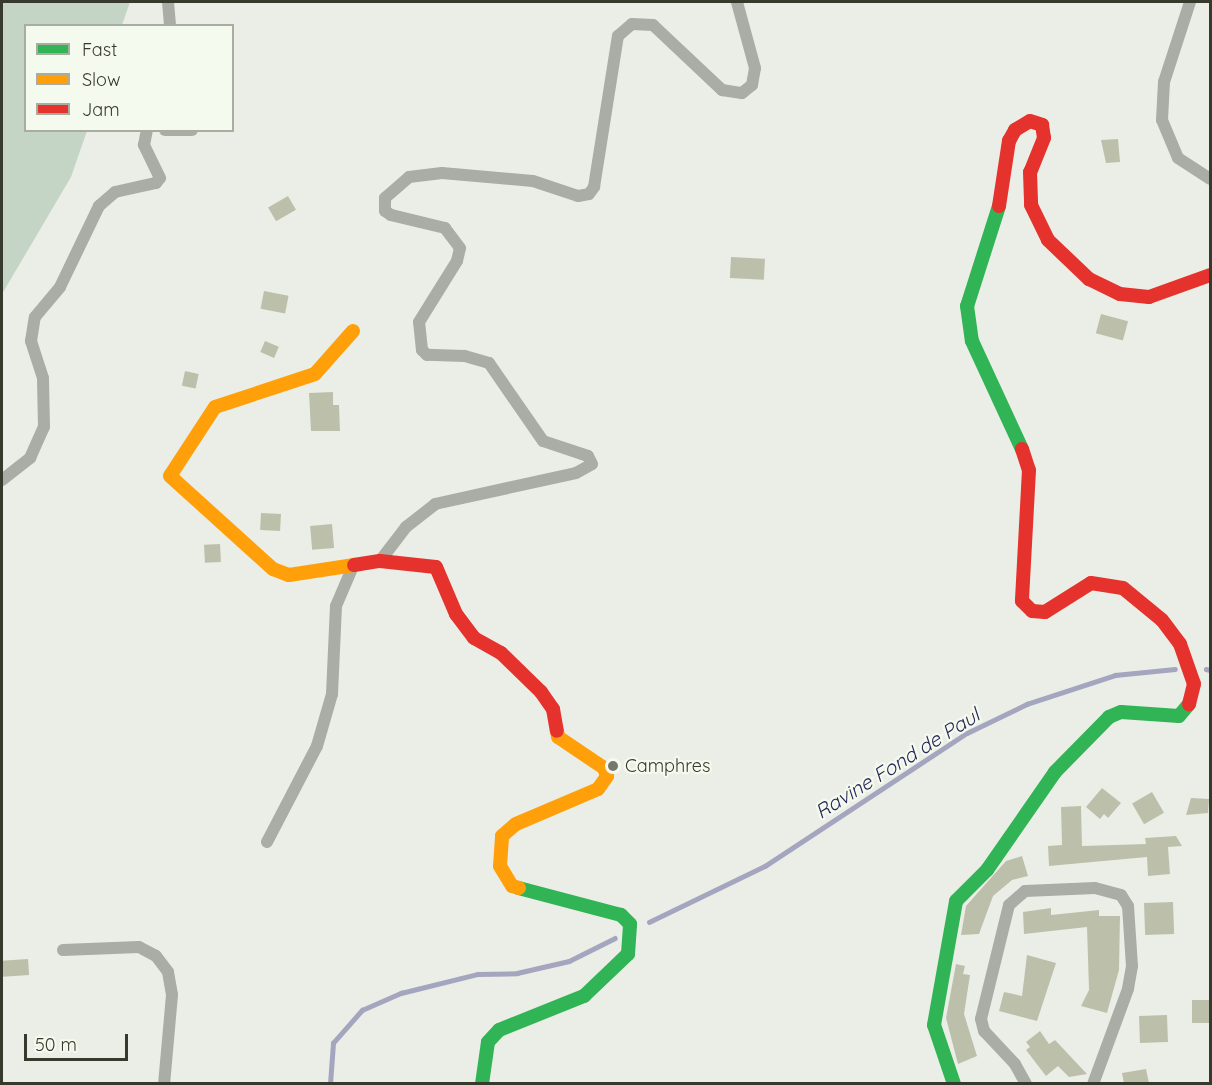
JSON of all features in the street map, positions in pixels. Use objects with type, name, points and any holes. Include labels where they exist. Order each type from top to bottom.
[{"type":"street","points":[[168,2],[170,24]]},
{"type":"street","points":[[380,561],[406,527],[435,504],[576,473],[592,464],[588,456],[543,441],[521,415],[489,363],[464,356],[427,355],[422,350],[419,322],[457,261],[460,248],[445,228],[391,215],[385,211],[385,198],[409,177],[442,173],[533,181],[578,196],[589,194],[594,187],[618,36],[632,24],[652,25],[722,90],[742,93],[752,85],[755,68],[737,2]]},
{"type":"street","points":[[1190,2],[1164,82],[1162,120],[1178,158],[1210,179]]},
{"type":"street","points":[[954,1083],[934,1025],[956,901],[987,870],[1055,772],[1109,717],[1121,712],[1179,716],[1191,701],[1194,684],[1180,644],[1162,620],[1123,588],[1091,583],[1045,612],[1032,611],[1022,601],[1029,470],[1011,417],[972,341],[967,306],[998,218],[1009,141],[1015,130],[1030,122],[1042,125],[1044,138],[1030,172],[1031,205],[1048,240],[1089,279],[1120,294],[1149,297],[1210,275]]},
{"type":"street","points":[[2,480],[30,458],[44,427],[43,378],[30,341],[35,317],[60,287],[99,206],[115,192],[156,183],[160,178],[144,145],[147,132]]},
{"type":"street","points":[[353,331],[315,374],[215,406],[170,476],[273,569],[289,575],[380,561],[436,567],[456,614],[474,638],[501,653],[541,692],[553,710],[558,737],[600,761],[607,776],[598,789],[516,824],[502,836],[500,866],[512,886],[621,915],[630,924],[628,954],[584,996],[499,1030],[488,1042],[482,1083]]},
{"type":"street","points":[[267,842],[317,746],[332,694],[336,606],[354,564]]},
{"type":"street","points":[[1026,1083],[1015,1064],[984,1031],[981,1018],[1009,905],[1025,891],[1095,888],[1121,895],[1128,906],[1132,966],[1128,989],[1093,1083]]},
{"type":"street","points":[[63,950],[139,947],[156,956],[168,972],[172,995],[164,1083]]},
{"type":"green space","points":[[2,2],[130,2],[122,24],[24,24],[24,132],[87,132],[71,177],[2,294]]},
{"type":"building","points":[[1118,139],[1120,162],[1106,163],[1101,140]]},
{"type":"building","points":[[288,196],[296,210],[276,221],[268,208]]},
{"type":"building","points":[[731,257],[765,259],[764,280],[730,278]]},
{"type":"building","points":[[264,291],[289,296],[285,313],[261,309]]},
{"type":"building","points":[[1101,314],[1128,321],[1123,341],[1096,333]]},
{"type":"building","points":[[265,341],[279,347],[274,358],[260,352]]},
{"type":"building","points":[[185,371],[199,374],[196,389],[182,386]]},
{"type":"building","points":[[333,392],[333,405],[339,405],[340,431],[311,431],[309,393]]},
{"type":"building","points":[[261,513],[281,514],[280,531],[260,530]]},
{"type":"building","points":[[332,524],[334,548],[312,550],[310,526]]},
{"type":"building","points":[[220,544],[221,562],[205,563],[204,545]]},
{"type":"building","points":[[1102,788],[1121,803],[1108,818],[1104,814],[1100,819],[1086,807]]},
{"type":"building","points":[[1152,792],[1164,813],[1144,824],[1132,804]]},
{"type":"building","points":[[1191,798],[1209,799],[1208,813],[1186,815]]},
{"type":"building","points":[[1081,806],[1082,846],[1146,844],[1145,838],[1176,836],[1182,846],[1168,847],[1170,874],[1148,876],[1147,857],[1049,866],[1048,846],[1062,845],[1061,807]]},
{"type":"building","points":[[1022,856],[1028,876],[1012,880],[993,896],[979,934],[961,935],[966,906],[1006,861]]},
{"type":"building","points":[[1173,902],[1174,934],[1145,935],[1144,903]]},
{"type":"building","points":[[1051,908],[1051,915],[1099,910],[1099,916],[1120,916],[1119,970],[1107,1013],[1081,1006],[1089,990],[1087,927],[1024,934],[1023,912]]},
{"type":"building","points":[[1027,955],[1056,963],[1037,1021],[999,1011],[1004,992],[1022,996]]},
{"type":"building","points":[[28,959],[29,975],[3,977],[2,961]]},
{"type":"building","points":[[956,964],[965,966],[963,974],[970,975],[964,1014],[977,1056],[958,1064],[946,1018]]},
{"type":"building","points":[[1192,1000],[1210,1000],[1210,1023],[1192,1023]]},
{"type":"building","points":[[1167,1015],[1168,1042],[1140,1043],[1139,1016]]},
{"type":"building","points":[[1040,1031],[1049,1044],[1055,1040],[1087,1074],[1069,1077],[1058,1066],[1046,1076],[1026,1050],[1030,1047],[1026,1042]]},
{"type":"building","points":[[1146,1069],[1149,1083],[1124,1083],[1122,1073]]},
{"type":"waterway","name":"Ravine Fond de Paul","points":[[649,922],[765,866],[967,733],[1027,704],[1115,675],[1175,669]]},
{"type":"waterway","name":"Ravine Fond de Paul","points":[[1206,669],[1210,670]]},
{"type":"waterway","name":"Ravine Fond de Paul","points":[[330,1084],[333,1043],[362,1010],[401,993],[478,974],[517,973],[569,961],[615,938]]},
{"type":"traffic: fast","points":[[999,206],[967,306],[972,341],[1022,449]]},
{"type":"traffic: fast","points":[[954,1084],[934,1025],[956,901],[987,870],[1055,772],[1109,717],[1121,712],[1179,716],[1189,704]]},
{"type":"traffic: fast","points":[[482,1084],[488,1042],[499,1030],[584,996],[628,954],[630,924],[621,915],[519,888]]},
{"type":"traffic: slow","points":[[353,331],[315,374],[215,407],[170,476],[273,569],[289,575],[354,565]]},
{"type":"traffic: slow","points":[[519,888],[512,886],[500,866],[502,836],[516,824],[598,789],[607,776],[604,768],[558,737],[557,731]]},
{"type":"traffic: jam","points":[[999,206],[1009,141],[1015,130],[1030,121],[1042,125],[1044,138],[1030,172],[1031,205],[1048,240],[1089,279],[1120,294],[1149,297],[1210,275]]},
{"type":"traffic: jam","points":[[1022,449],[1029,470],[1022,601],[1032,611],[1045,612],[1091,583],[1123,588],[1162,620],[1180,644],[1194,684],[1189,704]]},
{"type":"traffic: jam","points":[[354,565],[380,561],[436,567],[456,614],[474,638],[501,653],[541,692],[553,709],[557,731]]},
{"type":"place","name":"Camphres","points":[[613,766]]}]
